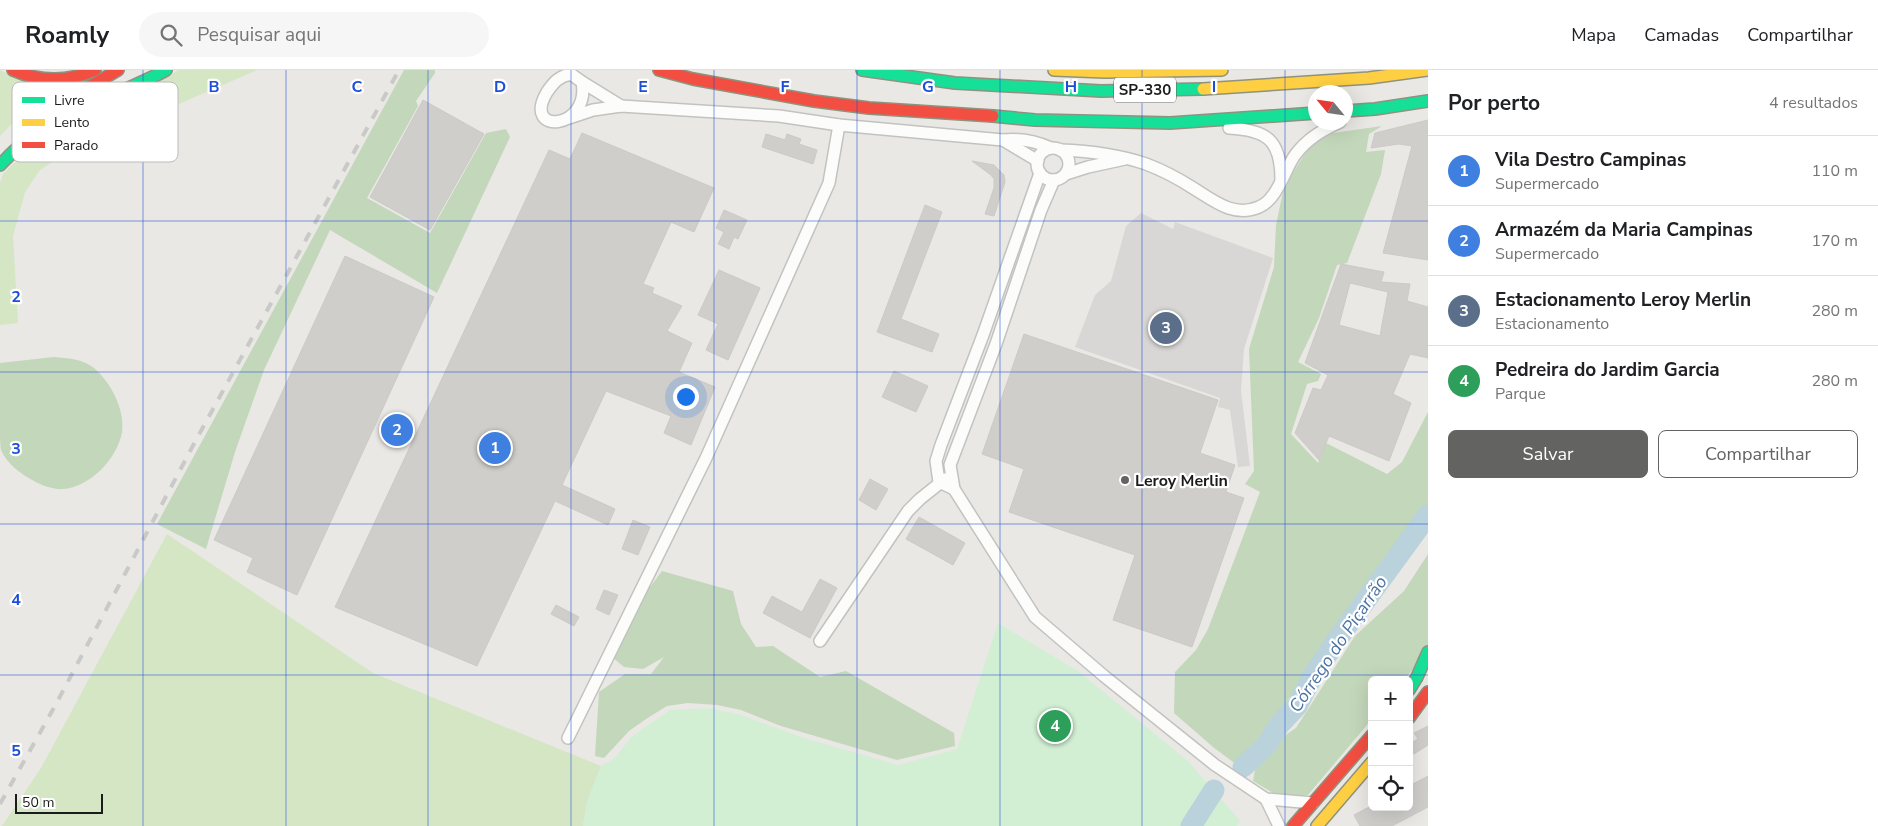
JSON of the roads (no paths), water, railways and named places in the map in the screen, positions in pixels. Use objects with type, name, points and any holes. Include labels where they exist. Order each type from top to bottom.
[{"type":"main road","points":[[13,70],[20,74],[45,79],[86,75],[95,70]]},
{"type":"main road","points":[[97,82],[118,70]]},
{"type":"main road","points":[[145,82],[166,70]]},
{"type":"main road","points":[[658,70],[693,79],[814,101],[869,108],[1035,120],[1170,123],[1308,114]]},
{"type":"main road","name":"SP-330","points":[[862,70],[955,83],[1101,91],[1197,90],[1369,78],[1428,70]]},
{"type":"main road","name":"SP-330","points":[[1054,70],[1115,72],[1222,70]]},
{"type":"main road","points":[[759,79],[917,110]]},
{"type":"main road","points":[[1353,111],[1428,101]]},
{"type":"main road","points":[[0,152],[12,140]]},
{"type":"main road","points":[[0,165],[12,152]]},
{"type":"main road","points":[[1413,684],[1428,652]]},
{"type":"main road","points":[[1413,713],[1428,692]]},
{"type":"main road","points":[[1293,826],[1368,740]]},
{"type":"main road","points":[[1356,754],[1368,762]]},
{"type":"main road","points":[[1317,826],[1368,765]]},
{"type":"street","points":[[621,106],[582,82],[572,72],[557,79],[546,94],[542,104],[542,112],[546,119],[554,123],[593,110],[621,106],[780,116],[839,125],[1003,140],[1034,141],[1065,153],[1069,163],[1066,174]]},
{"type":"street","points":[[568,118],[581,100],[582,82]]},
{"type":"street","points":[[1353,117],[1375,109]]},
{"type":"street","points":[[1170,123],[1254,130],[1262,134],[1269,138],[1276,146],[1281,167],[1281,180]]},
{"type":"street","points":[[568,738],[706,458],[829,183],[839,125]]},
{"type":"street","points":[[939,482],[936,462],[941,445],[983,335],[1042,153],[1056,149],[1109,153],[1146,164],[1220,205],[1239,211],[1255,209],[1270,201],[1295,155],[1315,134],[1323,130]]},
{"type":"street","points":[[1003,140],[1039,167],[1043,177],[1054,180],[1088,167],[1127,159]]},
{"type":"street","points":[[1054,180],[1041,210],[996,344],[950,465],[954,489],[1035,617],[1104,676],[1215,765],[1266,799],[1279,826]]},
{"type":"street","points":[[820,641],[908,512],[939,482],[951,476]]},
{"type":"street","points":[[939,482],[954,489]]},
{"type":"street","points":[[1266,799],[1312,803]]},
{"type":"waterway","name":"Córrego do Piçarrão","points":[[1243,767],[1266,746],[1279,725],[1297,706],[1311,679],[1336,641],[1428,515]]},
{"type":"waterway","name":"Córrego do Piçarrão","points":[[1191,826],[1214,790]]},
{"type":"railway","points":[[0,804],[56,704],[196,440],[399,70]]},
{"type":"place","name":"Estacionamento Leroy Merlin","points":[[1166,328]]},
{"type":"place","name":"Armazém da Maria Campinas","points":[[397,430]]},
{"type":"place","name":"Vila Destro Campinas","points":[[495,448]]},
{"type":"place","name":"Leroy Merlin","points":[[1125,480]]},
{"type":"place","name":"Pedreira do Jardim Garcia","points":[[1055,726]]}]
